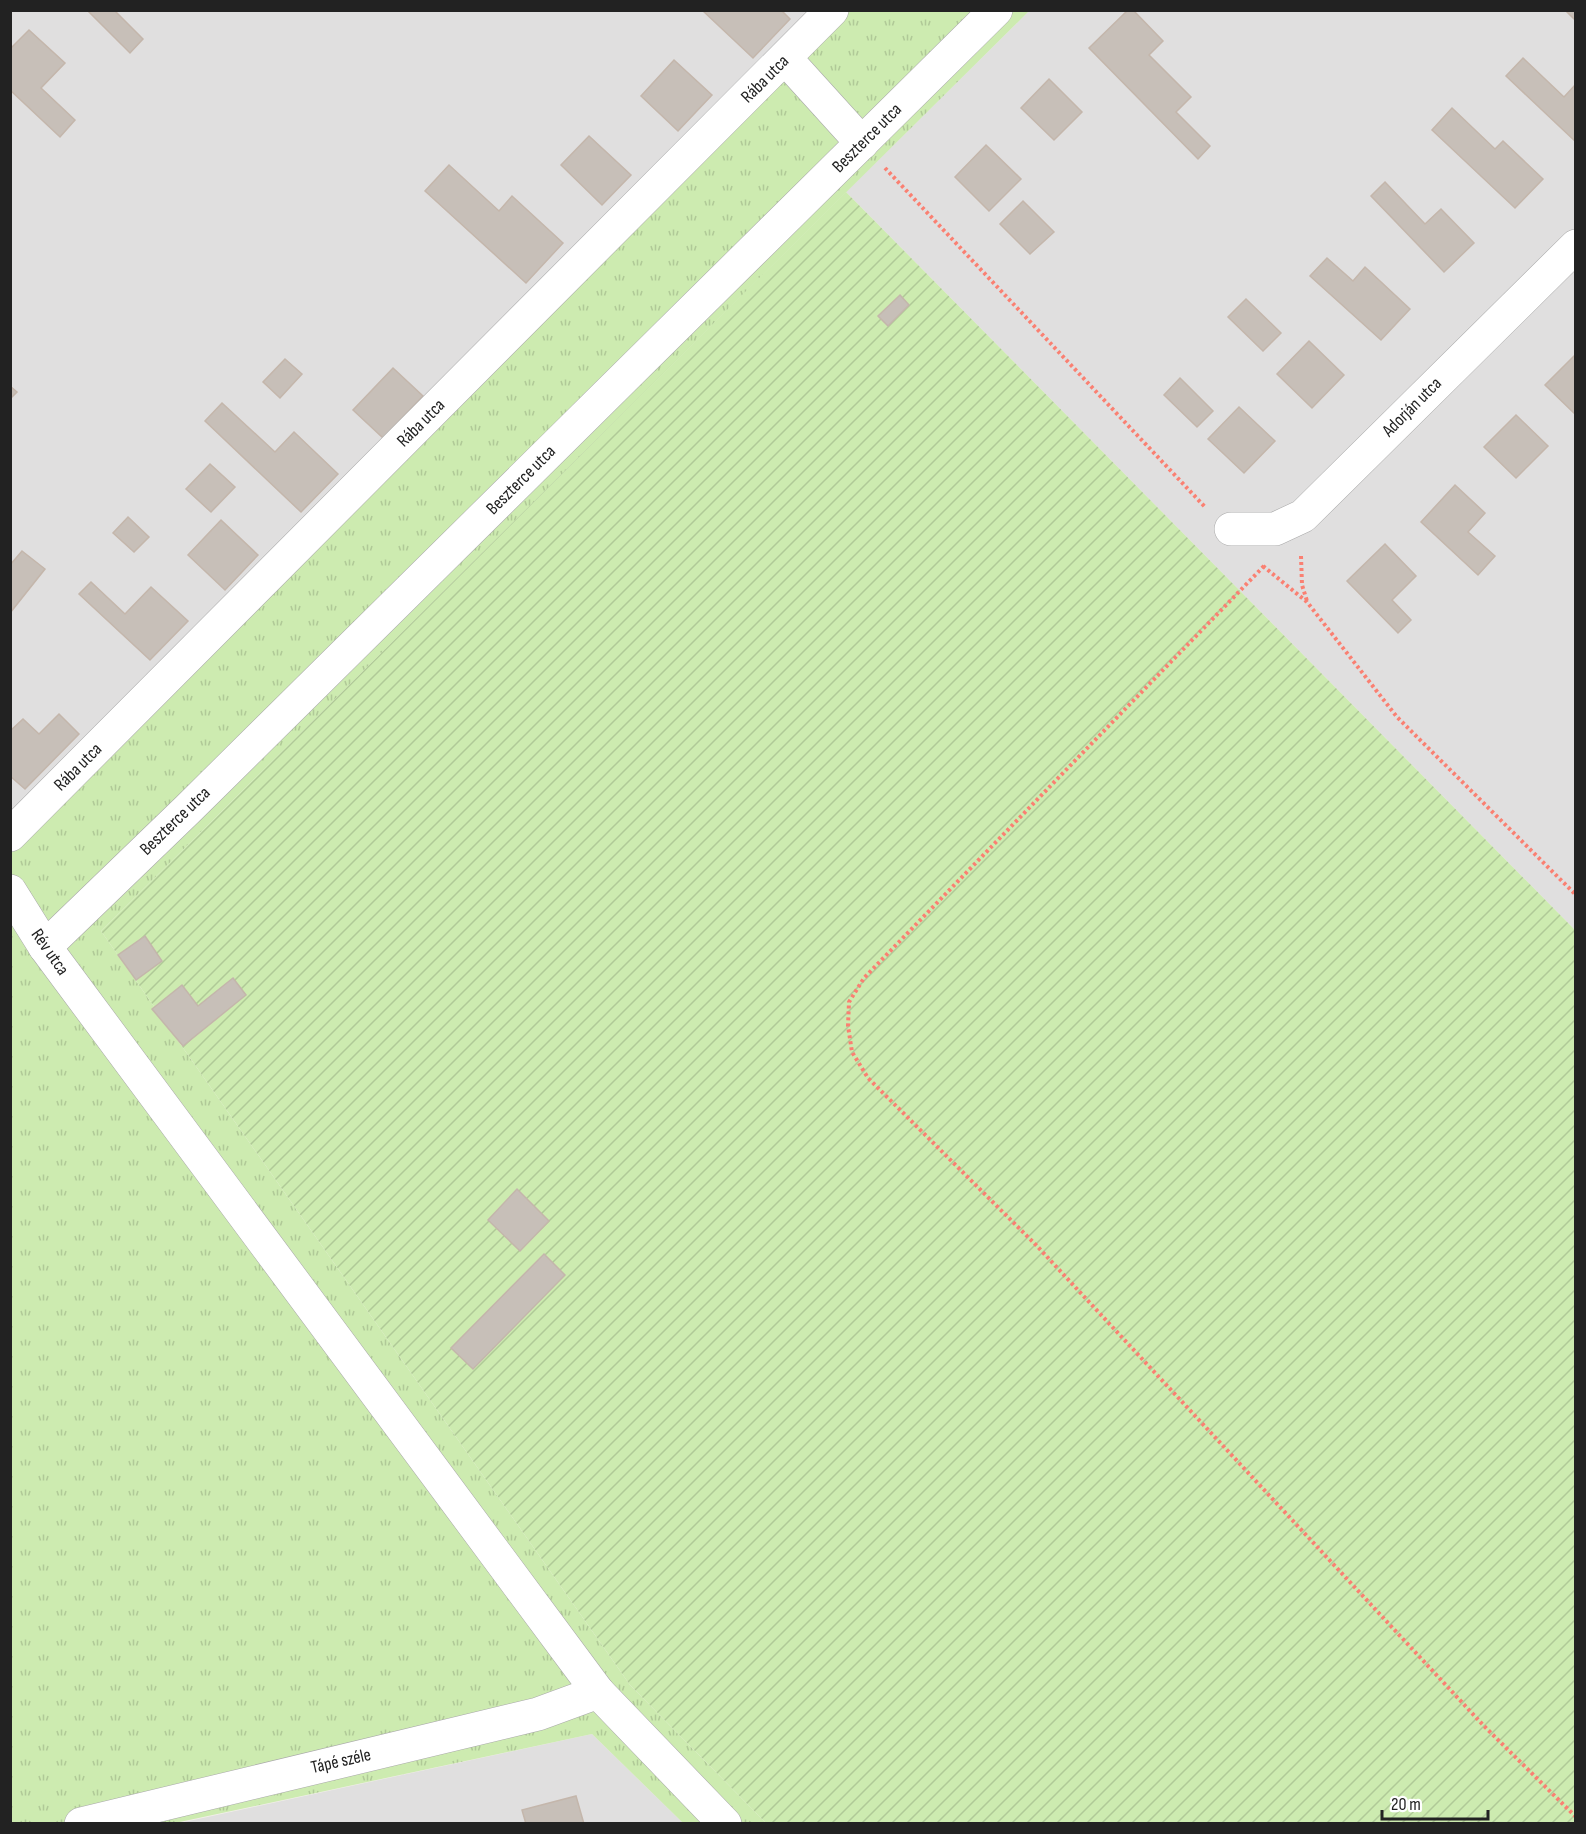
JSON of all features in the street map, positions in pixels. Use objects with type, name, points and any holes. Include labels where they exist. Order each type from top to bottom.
[{"type":"street","name":"Rába utca","points":[[10,836],[832,10]]},
{"type":"street","name":"Beszterce utca","points":[[45,947],[197,801],[996,10]]},
{"type":"street","points":[[785,58],[862,143]]},
{"type":"street","name":"Adorján utca","points":[[1231,529],[1275,529],[1303,516],[1575,246]]},
{"type":"street","name":"Rév utca","points":[[10,891],[45,947],[598,1692],[725,1824]]},
{"type":"street","name":"Tápé széle","points":[[81,1824],[538,1714],[598,1692]]},
{"type":"path","points":[[1303,516],[1300,569],[1307,602]]},
{"type":"path","points":[[1263,566],[864,978],[849,1002],[848,1026],[852,1052],[867,1078],[1036,1245],[1484,1726],[1575,1817]]},
{"type":"shaded area","points":[[11,11],[808,11],[11,814]]},
{"type":"shaded area","points":[[1029,11],[1575,11],[1575,930],[846,192]]},
{"type":"shaded area","points":[[592,1734],[683,1823],[175,1824]]},
{"type":"green space","points":[[808,11],[1029,11],[101,931],[630,1685],[766,1823],[683,1823],[592,1734],[175,1823],[11,1824],[11,814]]},
{"type":"green space","points":[[846,192],[1575,930],[1575,1823],[766,1823],[630,1685],[101,931]]},
{"type":"building","points":[[87,10],[114,10],[143,39],[130,53]]},
{"type":"building","points":[[702,10],[781,10],[790,19],[753,58]]},
{"type":"building","points":[[1128,10],[1133,10],[1163,41],[1149,55],[1191,97],[1176,112],[1210,146],[1198,159],[1089,48]]},
{"type":"building","points":[[1565,10],[1576,10],[1576,21]]},
{"type":"building","points":[[29,30],[65,63],[41,88],[75,120],[60,137],[10,90],[10,49]]},
{"type":"building","points":[[1523,58],[1564,97],[1576,84],[1576,142],[1506,76]]},
{"type":"building","points":[[674,60],[712,95],[678,131],[641,96]]},
{"type":"building","points":[[1049,79],[1082,112],[1054,140],[1021,108]]},
{"type":"building","points":[[1452,108],[1495,149],[1503,141],[1543,179],[1515,208],[1432,130]]},
{"type":"building","points":[[589,136],[631,175],[602,205],[561,165]]},
{"type":"building","points":[[986,145],[1021,179],[989,211],[955,177]]},
{"type":"building","points":[[449,165],[499,211],[512,196],[563,243],[526,283],[425,191]]},
{"type":"building","points":[[1385,182],[1425,224],[1441,209],[1474,243],[1444,272],[1371,196]]},
{"type":"building","points":[[1023,201],[1054,232],[1030,254],[1000,224]]},
{"type":"building","points":[[1327,258],[1353,281],[1365,267],[1410,309],[1381,340],[1310,276]]},
{"type":"building","points":[[900,295],[909,305],[888,326],[878,316]]},
{"type":"building","points":[[1246,299],[1281,333],[1263,351],[1228,317]]},
{"type":"building","points":[[1309,341],[1344,375],[1312,408],[1277,374]]},
{"type":"building","points":[[1576,354],[1576,415],[1545,385]]},
{"type":"building","points":[[285,359],[302,374],[280,398],[263,382]]},
{"type":"building","points":[[393,368],[423,396],[383,438],[353,410]]},
{"type":"building","points":[[1180,378],[1213,411],[1197,427],[1164,395]]},
{"type":"building","points":[[10,386],[17,392],[10,399]]},
{"type":"building","points":[[222,403],[275,452],[294,432],[338,474],[301,512],[205,421]]},
{"type":"building","points":[[1239,407],[1275,441],[1244,473],[1208,439]]},
{"type":"building","points":[[1516,415],[1548,446],[1516,478],[1484,447]]},
{"type":"building","points":[[210,464],[235,487],[211,512],[186,489]]},
{"type":"building","points":[[1455,485],[1485,513],[1468,532],[1495,556],[1478,575],[1421,522]]},
{"type":"building","points":[[128,517],[149,537],[134,552],[113,533]]},
{"type":"building","points":[[221,520],[258,555],[225,590],[188,555]]},
{"type":"building","points":[[1385,544],[1416,576],[1392,600],[1411,620],[1398,633],[1347,581]]},
{"type":"building","points":[[22,551],[45,569],[10,613],[10,565]]},
{"type":"building","points":[[91,582],[125,614],[151,587],[188,621],[150,660],[79,594]]},
{"type":"building","points":[[59,714],[79,734],[25,789],[10,776],[10,731],[23,719],[39,734]]},
{"type":"building","points":[[145,936],[162,961],[136,980],[118,955]]},
{"type":"building","points":[[233,978],[246,995],[183,1046],[152,1009],[182,985],[198,1006]]},
{"type":"building","points":[[517,1189],[549,1221],[520,1251],[488,1220]]},
{"type":"building","points":[[544,1254],[565,1275],[473,1369],[451,1348]]},
{"type":"building","points":[[576,1796],[584,1824],[526,1824],[522,1810]]}]
